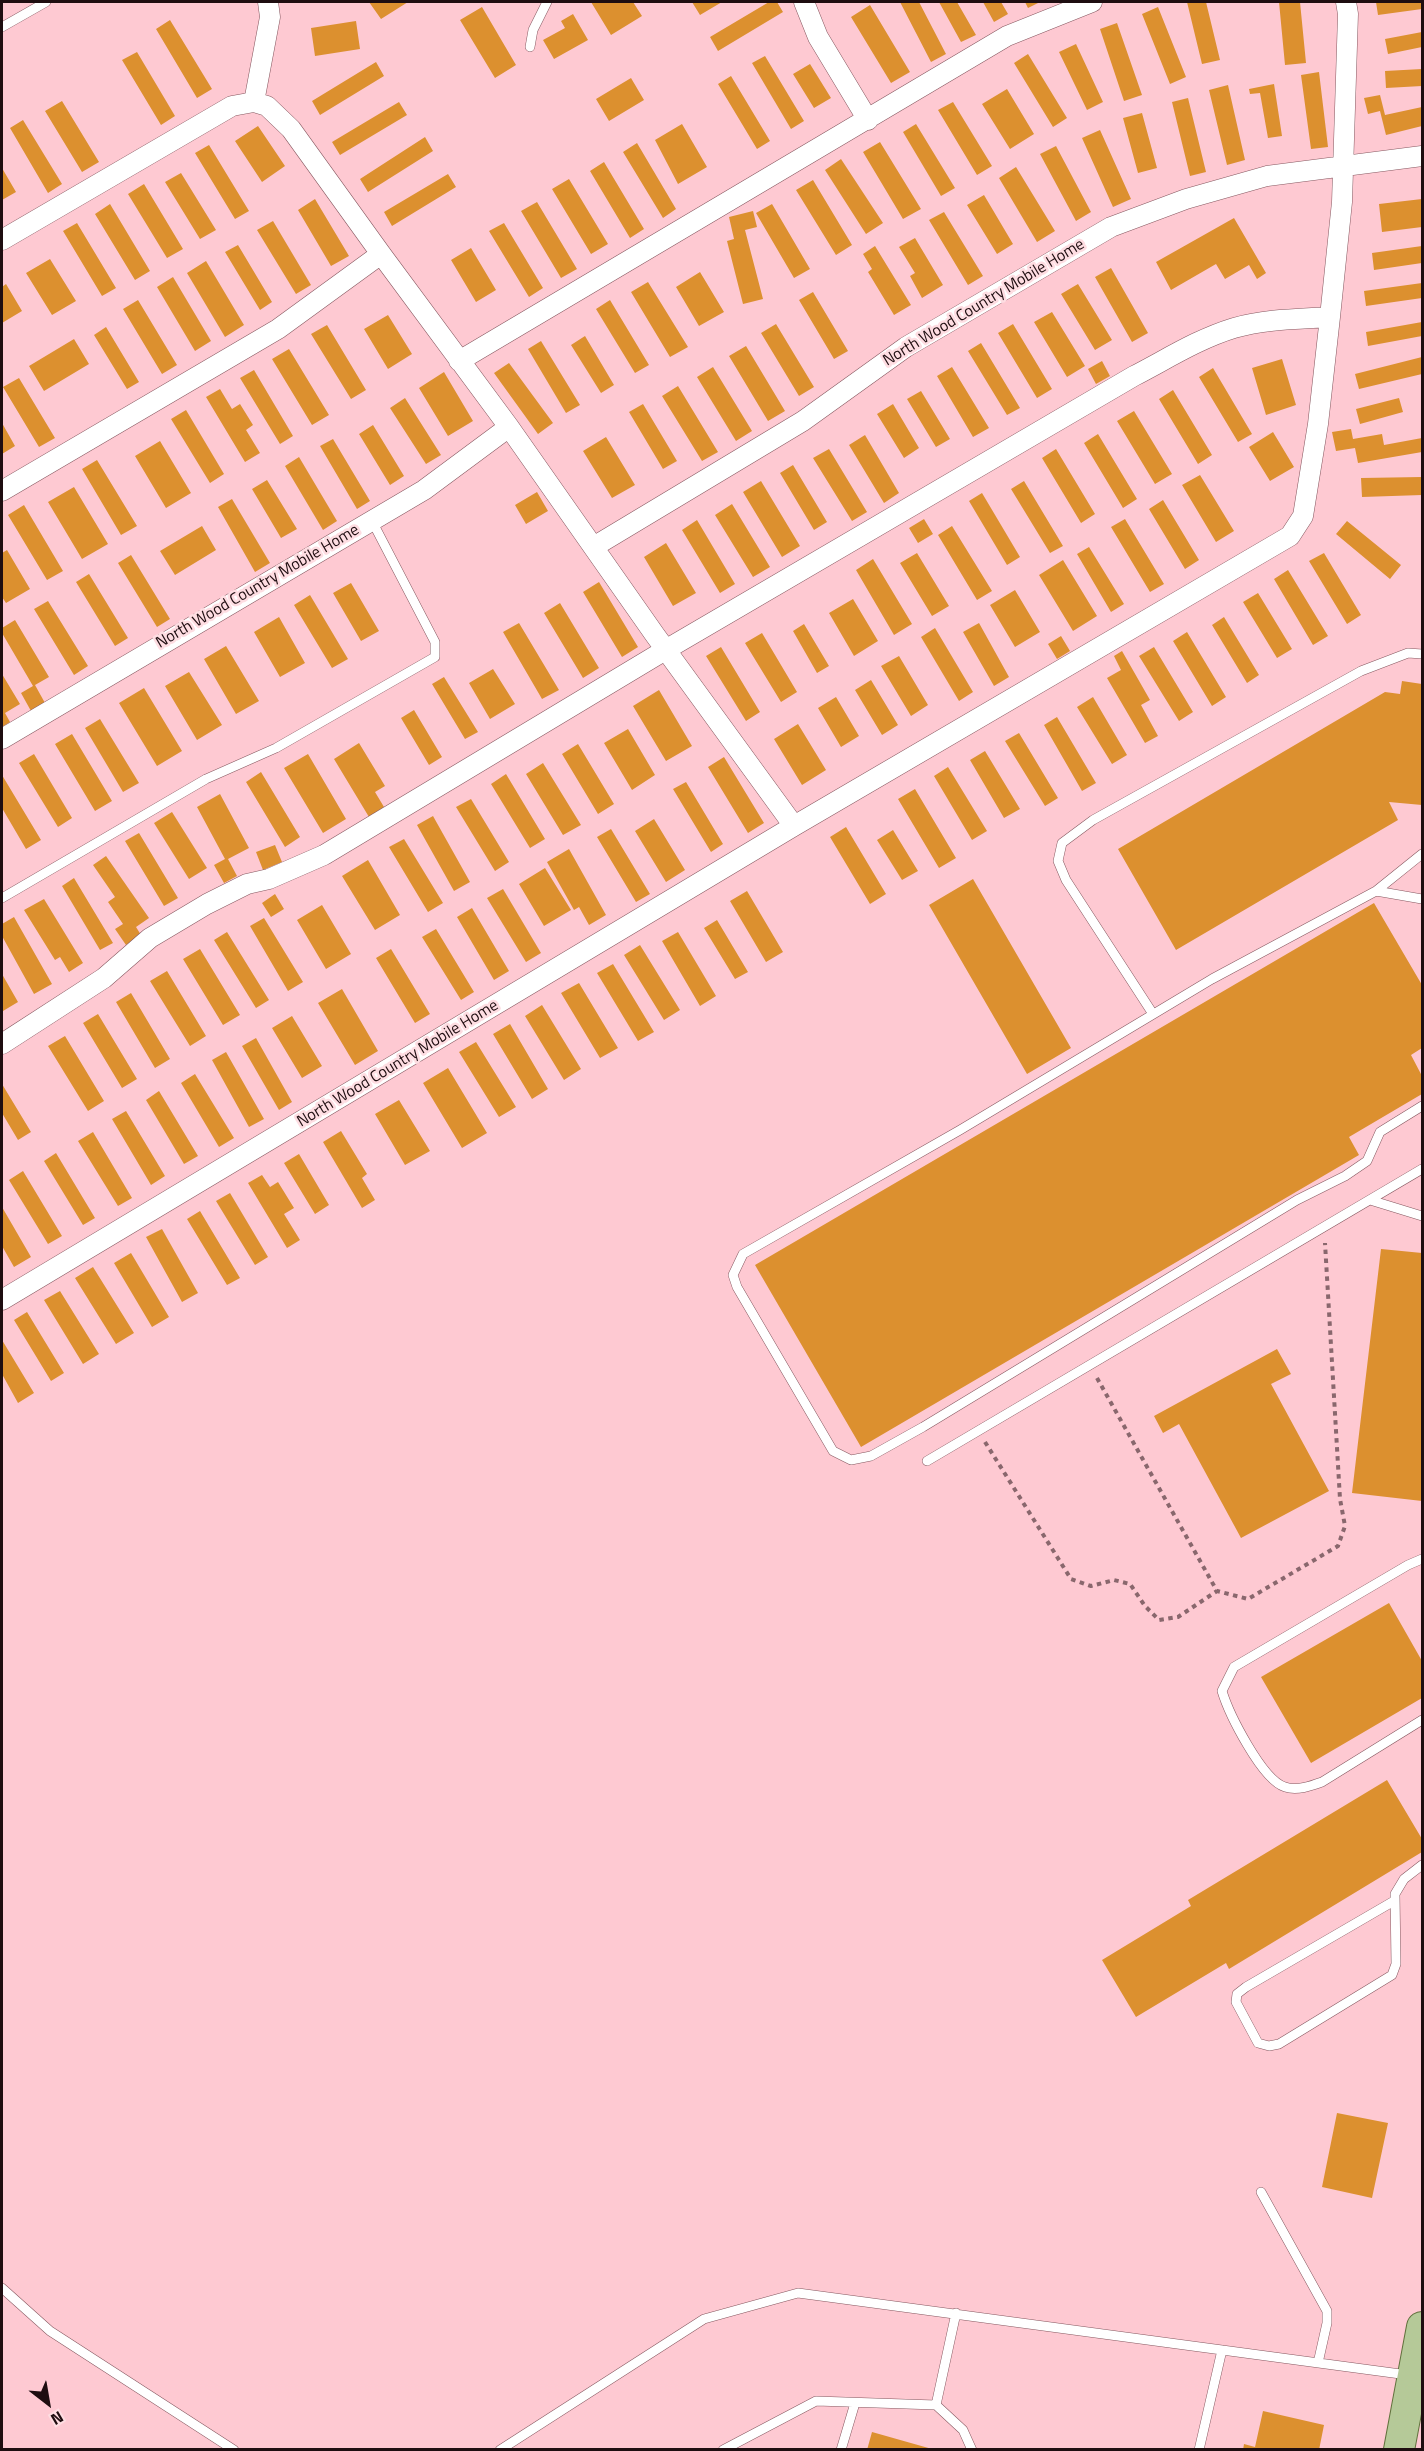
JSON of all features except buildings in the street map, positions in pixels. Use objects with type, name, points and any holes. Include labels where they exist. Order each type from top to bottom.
[{"type":"main road","points":[[1399,2450],[1418,2377],[1422,2327]]},
{"type":"street","points":[[254,102],[270,17],[268,2]]},
{"type":"street","points":[[804,2],[818,37],[868,120]]},
{"type":"street","points":[[459,361],[1007,36],[1092,2]]},
{"type":"street","name":"North Wood Country Mobile Home","points":[[2,1300],[794,826],[1290,536],[1303,516],[1330,317],[1342,202],[1348,14],[1346,2]]},
{"type":"street","points":[[2,240],[232,106],[254,102],[267,106],[291,129],[595,546],[655,635],[794,826]]},
{"type":"street","points":[[1342,168],[1422,156]]},
{"type":"street","name":"North Wood Country Mobile Home","points":[[595,546],[803,421],[906,347],[1111,227],[1186,199],[1266,176],[1342,168]]},
{"type":"street","points":[[2,491],[278,328],[381,254]]},
{"type":"street","points":[[2,1044],[104,978],[150,938],[197,910],[247,884],[269,879],[324,855],[667,649],[1134,376],[1198,342],[1235,328],[1266,322],[1330,317]]},
{"type":"street","name":"North Wood Country Mobile Home","points":[[2,739],[424,490],[509,427]]},
{"type":"lane","points":[[2,27],[46,2]]},
{"type":"lane","points":[[530,47],[533,30],[547,2]]},
{"type":"lane","points":[[2,898],[206,779],[276,748],[435,657],[435,642],[372,521]]},
{"type":"lane","points":[[1153,1014],[1066,880],[1058,861],[1062,843],[1093,820],[1361,671],[1408,653],[1422,654]]},
{"type":"lane","points":[[1422,854],[1376,891],[1212,979],[960,1130],[743,1254],[733,1275],[737,1287],[833,1451],[851,1460],[871,1456],[923,1427],[1297,1200],[1345,1176],[1367,1161],[1380,1132],[1422,1106]]},
{"type":"lane","points":[[1376,891],[1422,899]]},
{"type":"lane","points":[[927,1461],[1422,1169]]},
{"type":"lane","points":[[1370,1200],[1422,1216]]},
{"type":"lane","points":[[1422,1558],[1234,1667],[1222,1691],[1228,1710],[1268,1777],[1286,1788],[1306,1788],[1322,1782],[1422,1720]]},
{"type":"lane","points":[[1394,1901],[1246,1987],[1238,1994],[1236,2002],[1258,2043],[1269,2046],[1279,2044],[1392,1975],[1396,1964],[1395,1894],[1404,1880],[1422,1865]]},
{"type":"lane","points":[[1261,2192],[1328,2311],[1318,2363]]},
{"type":"lane","points":[[2,2288],[50,2331],[234,2450]]},
{"type":"lane","points":[[500,2450],[704,2319],[798,2293],[1418,2377]]},
{"type":"lane","points":[[936,2405],[957,2313]]},
{"type":"lane","points":[[1199,2450],[1222,2350]]},
{"type":"lane","points":[[723,2450],[816,2401],[936,2405],[963,2430],[972,2450]]},
{"type":"lane","points":[[842,2450],[855,2403]]},
{"type":"path","points":[[1107,1395],[1217,1591],[1248,1599],[1338,1546],[1345,1526],[1340,1499],[1324,1227]]},
{"type":"path","points":[[978,1431],[1071,1579],[1091,1586],[1114,1580],[1130,1584],[1145,1606],[1159,1620],[1178,1617],[1217,1591]]}]
